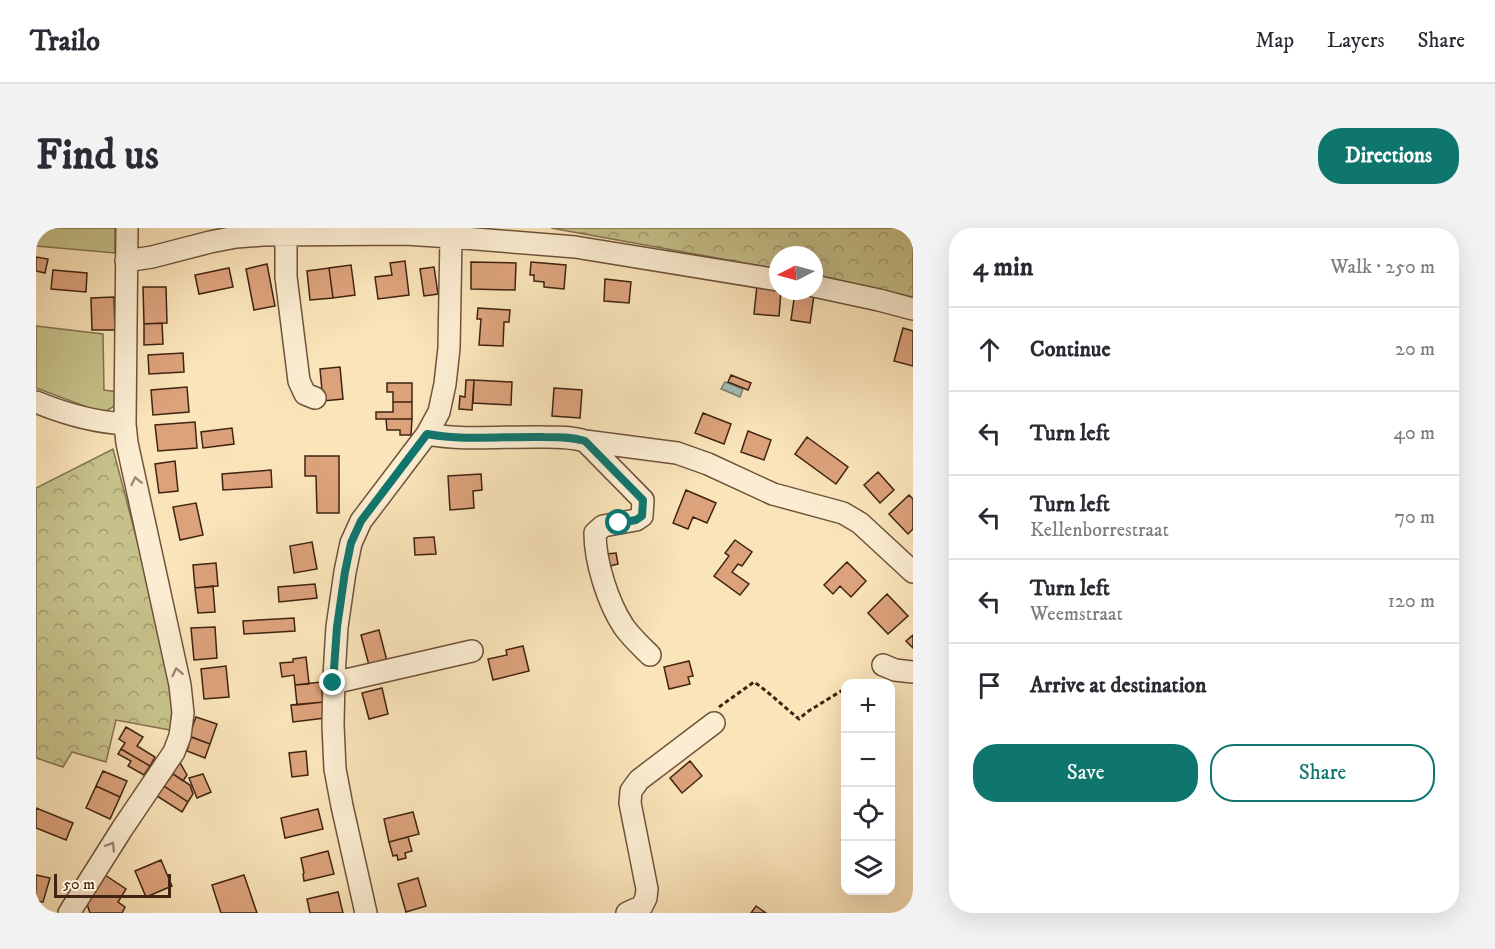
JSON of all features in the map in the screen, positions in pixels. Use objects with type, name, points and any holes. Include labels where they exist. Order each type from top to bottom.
[{"type":"street","points":[[69,913],[174,752],[180,735],[183,713],[180,685],[127,443],[125,424],[127,228]]},
{"type":"street","points":[[126,261],[236,237],[405,231],[575,247],[769,279]]},
{"type":"street","points":[[286,235],[286,277],[299,381],[305,394],[315,398]]},
{"type":"street","points":[[366,913],[335,769],[333,683],[337,627],[351,543],[361,521],[427,434],[439,412],[449,348],[451,237]]},
{"type":"street","points":[[823,288],[913,309]]},
{"type":"street","points":[[36,402],[65,414],[103,423],[125,424]]},
{"type":"street","points":[[427,434],[443,437],[574,438],[677,453],[708,464],[773,494],[843,513],[860,523],[913,572]]},
{"type":"street","points":[[585,441],[643,500],[642,516],[636,520],[603,526],[595,533],[595,545],[600,570],[623,625],[634,640],[650,655]]},
{"type":"street","points":[[333,683],[472,651]]},
{"type":"street","points":[[883,665],[895,670],[913,672]]},
{"type":"street","points":[[627,913],[642,906],[647,889],[630,803],[631,791],[639,780],[715,716]]},
{"type":"path","points":[[715,716],[753,682],[766,690],[799,719],[841,691]]},
{"type":"green space","points":[[36,228],[115,228],[115,253],[36,246]]},
{"type":"green space","points":[[551,228],[913,228],[913,302],[823,277],[823,246],[769,246],[769,267]]},
{"type":"green space","points":[[36,326],[103,334],[104,390],[118,392],[116,405],[103,413],[36,388]]},
{"type":"green space","points":[[113,449],[175,685],[170,730],[116,720],[106,762],[72,752],[63,767],[36,758],[36,488]]},
{"type":"water","points":[[725,382],[743,389],[740,397],[721,389]]},
{"type":"building","points":[[36,257],[48,259],[45,273],[36,271]]},
{"type":"building","points":[[405,261],[409,295],[378,299],[375,277],[392,275],[390,263]]},
{"type":"building","points":[[471,262],[516,263],[515,290],[471,289]]},
{"type":"building","points":[[531,262],[566,265],[564,289],[544,287],[544,282],[534,281],[534,275],[530,275]]},
{"type":"building","points":[[267,264],[275,306],[254,310],[246,269]]},
{"type":"building","points":[[351,265],[355,295],[333,298],[329,268]]},
{"type":"building","points":[[434,267],[438,294],[424,296],[420,269]]},
{"type":"building","points":[[229,268],[233,287],[199,294],[195,275]]},
{"type":"building","points":[[329,268],[333,298],[310,300],[307,271]]},
{"type":"building","points":[[53,270],[87,273],[86,292],[51,289]]},
{"type":"building","points":[[605,279],[631,282],[629,303],[604,301]]},
{"type":"building","points":[[757,285],[769,287],[769,300],[780,300],[779,316],[754,314]]},
{"type":"building","points":[[143,287],[166,287],[167,323],[144,324]]},
{"type":"building","points":[[114,297],[115,330],[92,330],[91,298]]},
{"type":"building","points":[[794,300],[813,300],[810,323],[791,320]]},
{"type":"building","points":[[478,308],[510,310],[509,322],[504,322],[503,346],[479,345],[481,319],[477,319]]},
{"type":"building","points":[[162,323],[163,344],[144,345],[144,324]]},
{"type":"building","points":[[903,328],[913,331],[913,366],[894,361]]},
{"type":"building","points":[[183,353],[184,372],[149,374],[148,355]]},
{"type":"building","points":[[340,367],[343,399],[323,401],[320,369]]},
{"type":"building","points":[[731,375],[751,383],[748,390],[728,382]]},
{"type":"building","points":[[466,380],[474,380],[472,410],[459,409],[460,396],[465,397]]},
{"type":"building","points":[[474,380],[512,382],[511,405],[473,403]]},
{"type":"building","points":[[387,383],[412,383],[412,402],[393,402],[393,392],[387,392]]},
{"type":"building","points":[[187,387],[189,412],[153,415],[151,390]]},
{"type":"building","points":[[554,388],[582,390],[580,418],[552,416]]},
{"type":"building","points":[[393,402],[412,402],[412,419],[376,419],[376,412],[393,412]]},
{"type":"building","points":[[703,413],[731,424],[724,444],[695,433]]},
{"type":"building","points":[[386,419],[412,419],[411,435],[400,435],[400,430],[387,430]]},
{"type":"building","points":[[195,422],[197,448],[158,451],[155,425]]},
{"type":"building","points":[[232,428],[234,444],[203,448],[201,432]]},
{"type":"building","points":[[748,431],[771,440],[764,460],[741,452]]},
{"type":"building","points":[[807,437],[848,467],[836,484],[795,454]]},
{"type":"building","points":[[305,456],[339,456],[339,513],[317,513],[316,476],[305,476]]},
{"type":"building","points":[[175,461],[178,491],[159,493],[155,464]]},
{"type":"building","points":[[271,470],[272,487],[223,490],[222,474]]},
{"type":"building","points":[[878,472],[894,490],[880,503],[864,485]]},
{"type":"building","points":[[481,474],[482,490],[473,491],[474,508],[450,510],[448,476]]},
{"type":"building","points":[[686,490],[716,503],[707,523],[693,517],[688,529],[673,523]]},
{"type":"building","points":[[909,495],[913,499],[913,529],[908,534],[889,514]]},
{"type":"building","points":[[196,503],[203,535],[180,540],[173,507]]},
{"type":"building","points":[[434,537],[436,554],[415,555],[414,538]]},
{"type":"building","points":[[735,540],[752,552],[742,566],[738,564],[732,572],[749,584],[740,595],[714,576],[729,556],[725,553]]},
{"type":"building","points":[[312,542],[317,569],[294,573],[290,546]]},
{"type":"building","points":[[616,553],[618,564],[610,566],[607,554]]},
{"type":"building","points":[[847,562],[866,581],[851,597],[840,586],[833,594],[824,585]]},
{"type":"building","points":[[216,563],[218,586],[195,588],[193,565]]},
{"type":"building","points":[[315,584],[317,598],[279,602],[278,587]]},
{"type":"building","points":[[213,586],[215,612],[198,613],[195,588]]},
{"type":"building","points":[[887,594],[908,616],[888,634],[868,613]]},
{"type":"building","points":[[294,618],[295,631],[244,634],[243,621]]},
{"type":"building","points":[[215,627],[217,658],[194,660],[191,628]]},
{"type":"building","points":[[379,630],[388,665],[370,669],[361,635]]},
{"type":"building","points":[[913,635],[913,648],[906,641]]},
{"type":"building","points":[[523,646],[529,671],[493,680],[488,659],[507,655],[506,650]]},
{"type":"building","points":[[306,657],[309,684],[295,685],[294,675],[282,677],[280,663],[293,662],[293,659]]},
{"type":"building","points":[[689,661],[693,676],[688,677],[690,684],[669,689],[664,667]]},
{"type":"building","points":[[226,666],[229,697],[204,699],[201,669]]},
{"type":"building","points":[[321,682],[323,702],[297,705],[295,685]]},
{"type":"building","points":[[382,688],[388,714],[369,719],[362,693]]},
{"type":"building","points":[[323,702],[325,718],[293,722],[291,705]]},
{"type":"building","points":[[196,717],[217,724],[210,744],[189,736]]},
{"type":"building","points":[[126,727],[143,737],[137,746],[155,757],[150,766],[121,749],[125,743],[119,739]]},
{"type":"building","points":[[191,737],[210,744],[205,758],[187,751]]},
{"type":"building","points":[[121,749],[150,766],[144,775],[128,766],[131,761],[118,754]]},
{"type":"building","points":[[306,751],[308,775],[292,777],[289,753]]},
{"type":"building","points":[[179,761],[187,775],[183,781],[173,774]]},
{"type":"building","points":[[690,761],[702,776],[682,793],[670,778]]},
{"type":"building","points":[[103,771],[127,781],[120,797],[96,786]]},
{"type":"building","points":[[173,774],[190,785],[193,794],[188,802],[164,786]]},
{"type":"building","points":[[203,774],[211,792],[197,798],[189,778]]},
{"type":"building","points":[[96,786],[120,797],[110,819],[86,808]]},
{"type":"building","points":[[164,786],[188,802],[182,812],[157,796]]},
{"type":"building","points":[[36,808],[73,823],[66,840],[36,828]]},
{"type":"building","points":[[318,809],[323,829],[285,838],[281,818]]},
{"type":"building","points":[[413,812],[419,834],[389,842],[384,819]]},
{"type":"building","points":[[408,837],[412,851],[405,853],[406,858],[398,860],[397,855],[393,856],[389,842]]},
{"type":"building","points":[[328,851],[334,874],[304,881],[301,858]]},
{"type":"building","points":[[161,860],[172,886],[146,897],[135,871]]},
{"type":"building","points":[[36,875],[50,878],[43,902],[36,901]]},
{"type":"building","points":[[105,875],[126,889],[118,902],[125,907],[122,913],[90,913],[87,904]]},
{"type":"building","points":[[244,875],[257,913],[221,913],[212,885]]},
{"type":"building","points":[[418,878],[426,906],[406,912],[398,884]]},
{"type":"building","points":[[338,892],[343,913],[310,913],[307,899]]},
{"type":"building","points":[[756,906],[766,913],[751,913]]},
{"type":"route","points":[[333,683],[337,627],[351,543],[361,521],[427,434],[443,437],[574,438],[585,441],[643,500],[642,516],[636,520],[619,523]]}]
